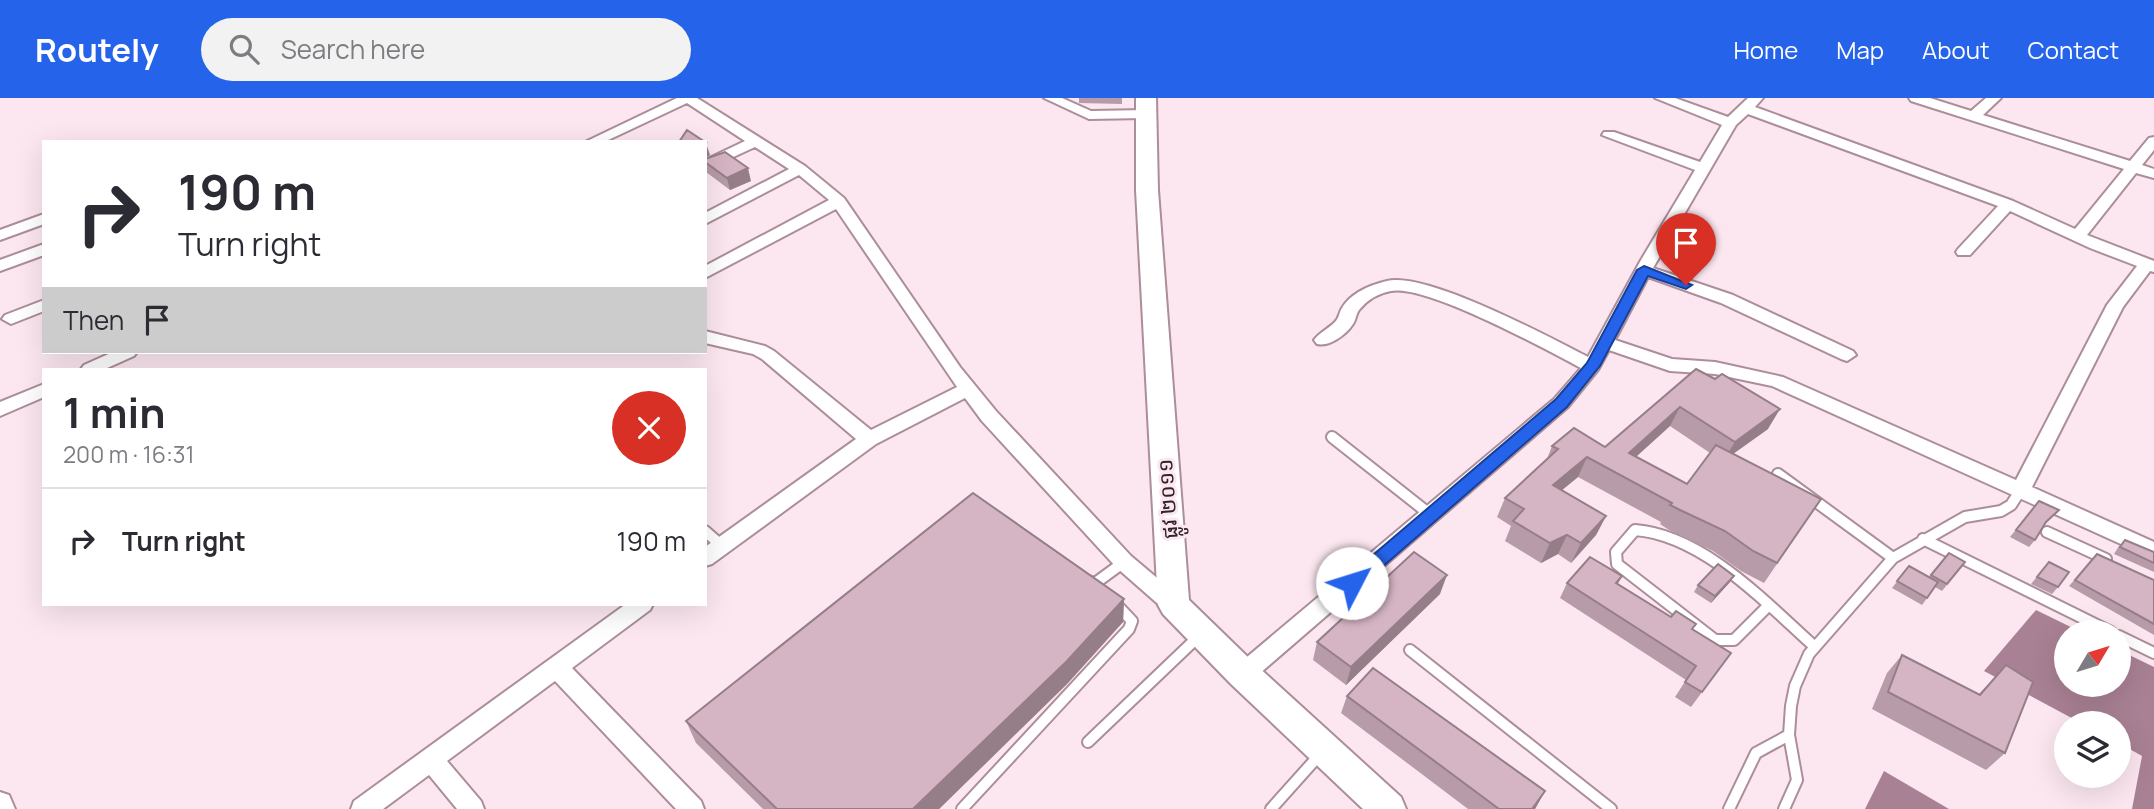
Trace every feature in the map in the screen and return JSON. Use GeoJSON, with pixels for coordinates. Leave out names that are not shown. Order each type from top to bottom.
{"type":"FeatureCollection","features":[{"type":"Feature","properties":{"kind":"main road","name":"ផ្លូវ ២០១១"},"geometry":{"type":"LineString","coordinates":[[1146,106],[1147,190],[1174,605]]}},
{"type":"Feature","properties":{"kind":"main road"},"geometry":{"type":"LineString","coordinates":[[1174,605],[1201,634],[1388,809]]}},
{"type":"Feature","properties":{"kind":"street"},"geometry":{"type":"LineString","coordinates":[[597,140],[688,98],[800,169],[839,201],[968,390],[1022,453],[1124,562],[1174,605]]}},
{"type":"Feature","properties":{"kind":"street"},"geometry":{"type":"LineString","coordinates":[[1051,98],[1089,115],[1146,106]]}},
{"type":"Feature","properties":{"kind":"street"},"geometry":{"type":"LineString","coordinates":[[1661,98],[1730,123]]}},
{"type":"Feature","properties":{"kind":"street"},"geometry":{"type":"LineString","coordinates":[[1916,98],[2154,174]]}},
{"type":"Feature","properties":{"kind":"street"},"geometry":{"type":"LineString","coordinates":[[1974,116],[1994,98]]}},
{"type":"Feature","properties":{"kind":"street"},"geometry":{"type":"LineString","coordinates":[[1244,674],[1561,403],[1592,366],[1644,270],[1730,123],[1750,103],[2008,204],[2150,266],[2115,304],[2020,491]]}},
{"type":"Feature","properties":{"kind":"street"},"geometry":{"type":"LineString","coordinates":[[1609,135],[1704,168]]}},
{"type":"Feature","properties":{"kind":"street"},"geometry":{"type":"LineString","coordinates":[[707,165],[756,141]]}},
{"type":"Feature","properties":{"kind":"street"},"geometry":{"type":"LineString","coordinates":[[2078,235],[2131,166],[2154,141]]}},
{"type":"Feature","properties":{"kind":"street"},"geometry":{"type":"LineString","coordinates":[[707,218],[800,169]]}},
{"type":"Feature","properties":{"kind":"street"},"geometry":{"type":"LineString","coordinates":[[707,272],[839,201]]}},
{"type":"Feature","properties":{"kind":"street"},"geometry":{"type":"LineString","coordinates":[[1964,252],[2008,204]]}},
{"type":"Feature","properties":{"kind":"street"},"geometry":{"type":"LineString","coordinates":[[0,235],[42,220]]}},
{"type":"Feature","properties":{"kind":"street"},"geometry":{"type":"LineString","coordinates":[[0,266],[42,250]]}},
{"type":"Feature","properties":{"kind":"street"},"geometry":{"type":"LineString","coordinates":[[1644,270],[1727,299],[1847,355]]}},
{"type":"Feature","properties":{"kind":"street"},"geometry":{"type":"LineString","coordinates":[[1323,340],[1345,323],[1349,310],[1364,295],[1391,285],[1417,288],[1486,313],[1592,366]]}},
{"type":"Feature","properties":{"kind":"street"},"geometry":{"type":"LineString","coordinates":[[11,319],[42,307]]}},
{"type":"Feature","properties":{"kind":"street"},"geometry":{"type":"LineString","coordinates":[[707,337],[768,355],[869,439]]}},
{"type":"Feature","properties":{"kind":"street"},"geometry":{"type":"LineString","coordinates":[[1604,342],[1670,365],[1715,368],[1777,381],[2154,551]]}},
{"type":"Feature","properties":{"kind":"street"},"geometry":{"type":"LineString","coordinates":[[92,368],[124,354]]}},
{"type":"Feature","properties":{"kind":"street"},"geometry":{"type":"LineString","coordinates":[[707,556],[869,439],[968,390]]}},
{"type":"Feature","properties":{"kind":"street"},"geometry":{"type":"LineString","coordinates":[[1,408],[42,391]]}},
{"type":"Feature","properties":{"kind":"street"},"geometry":{"type":"LineString","coordinates":[[363,809],[639,606]]}},
{"type":"Feature","properties":{"kind":"street"},"geometry":{"type":"LineString","coordinates":[[556,666],[692,809]]}},
{"type":"Feature","properties":{"kind":"street"},"geometry":{"type":"LineString","coordinates":[[430,758],[472,809]]}},
{"type":"Feature","properties":{"kind":"street"},"geometry":{"type":"LineString","coordinates":[[0,803],[3,809]]}},
{"type":"Feature","properties":{"kind":"lane"},"geometry":{"type":"LineString","coordinates":[[1332,438],[1432,516]]}},
{"type":"Feature","properties":{"kind":"lane"},"geometry":{"type":"LineString","coordinates":[[1778,474],[1892,558]]}},
{"type":"Feature","properties":{"kind":"lane"},"geometry":{"type":"LineString","coordinates":[[1784,809],[1797,780],[1789,735],[1795,686],[1801,667],[1815,647],[1892,558],[1965,517],[2001,511],[2011,505],[2020,491]]}},
{"type":"Feature","properties":{"kind":"lane"},"geometry":{"type":"LineString","coordinates":[[1768,606],[1734,640],[1715,640],[1630,577],[1617,564],[1616,552],[1635,530],[1647,528],[1662,531],[1715,562],[1768,606],[1815,647]]}},
{"type":"Feature","properties":{"kind":"lane"},"geometry":{"type":"LineString","coordinates":[[2047,532],[2118,565]]}},
{"type":"Feature","properties":{"kind":"lane"},"geometry":{"type":"LineString","coordinates":[[707,533],[722,545]]}},
{"type":"Feature","properties":{"kind":"lane"},"geometry":{"type":"LineString","coordinates":[[1923,539],[2087,620]]}},
{"type":"Feature","properties":{"kind":"lane"},"geometry":{"type":"LineString","coordinates":[[1094,584],[1124,562]]}},
{"type":"Feature","properties":{"kind":"lane"},"geometry":{"type":"LineString","coordinates":[[962,809],[1129,629],[1132,621],[1127,613],[1083,576]]}},
{"type":"Feature","properties":{"kind":"lane"},"geometry":{"type":"LineString","coordinates":[[1088,742],[1201,634]]}},
{"type":"Feature","properties":{"kind":"lane"},"geometry":{"type":"LineString","coordinates":[[2132,642],[2154,653]]}},
{"type":"Feature","properties":{"kind":"lane"},"geometry":{"type":"LineString","coordinates":[[1410,650],[1611,809]]}},
{"type":"Feature","properties":{"kind":"lane"},"geometry":{"type":"LineString","coordinates":[[1729,809],[1756,753],[1789,735]]}},
{"type":"Feature","properties":{"kind":"lane"},"geometry":{"type":"LineString","coordinates":[[1271,809],[1324,749]]}},
{"type":"Feature","properties":{"kind":"shaded area"},"geometry":{"type":"Polygon","coordinates":[[[2036,610],[2056,620],[2054,620],[2054,697],[2131,697],[2132,656],[2154,667],[2154,809],[2132,809],[2142,756],[2131,750],[2131,711],[2059,711],[1984,671],[2036,610]]]}},
{"type":"Feature","properties":{"kind":"shaded area"},"geometry":{"type":"Polygon","coordinates":[[[1884,771],[1949,809],[1865,809],[1884,771]]]}},
{"type":"Feature","properties":{"kind":"building"},"geometry":{"type":"Polygon","coordinates":[[[687,130],[702,140],[680,140],[687,130]]]}},
{"type":"Feature","properties":{"kind":"building"},"geometry":{"type":"Polygon","coordinates":[[[725,152],[748,168],[727,178],[707,163],[707,158],[725,152]]]}},
{"type":"Feature","properties":{"kind":"building"},"geometry":{"type":"Polygon","coordinates":[[[1696,369],[1715,379],[1722,374],[1780,409],[1735,442],[1680,407],[1629,453],[1687,484],[1716,445],[1821,499],[1777,563],[1753,551],[1725,531],[1670,505],[1672,503],[1587,457],[1553,485],[1606,516],[1581,543],[1567,535],[1550,543],[1513,521],[1524,509],[1505,498],[1558,449],[1552,446],[1574,428],[1605,447],[1696,369]]]}},
{"type":"Feature","properties":{"kind":"building"},"geometry":{"type":"Polygon","coordinates":[[[973,493],[1124,599],[1067,661],[913,809],[777,809],[686,721],[973,493]]]}},
{"type":"Feature","properties":{"kind":"building"},"geometry":{"type":"Polygon","coordinates":[[[2039,501],[2059,510],[2046,522],[2035,540],[2016,530],[2039,501]]]}},
{"type":"Feature","properties":{"kind":"building"},"geometry":{"type":"Polygon","coordinates":[[[2125,540],[2154,552],[2154,563],[2120,547],[2125,540]]]}},
{"type":"Feature","properties":{"kind":"building"},"geometry":{"type":"Polygon","coordinates":[[[1414,552],[1447,575],[1351,667],[1317,642],[1414,552]]]}},
{"type":"Feature","properties":{"kind":"building"},"geometry":{"type":"Polygon","coordinates":[[[1949,553],[1965,562],[1947,584],[1931,575],[1949,553]]]}},
{"type":"Feature","properties":{"kind":"building"},"geometry":{"type":"Polygon","coordinates":[[[2097,554],[2154,580],[2154,624],[2075,580],[2097,554]]]}},
{"type":"Feature","properties":{"kind":"building"},"geometry":{"type":"Polygon","coordinates":[[[1590,557],[1622,576],[1616,583],[1671,617],[1676,611],[1696,624],[1692,629],[1731,653],[1702,692],[1685,682],[1696,666],[1567,583],[1590,557]]]}},
{"type":"Feature","properties":{"kind":"building"},"geometry":{"type":"Polygon","coordinates":[[[2049,562],[2069,572],[2058,587],[2037,577],[2049,562]]]}},
{"type":"Feature","properties":{"kind":"building"},"geometry":{"type":"Polygon","coordinates":[[[1718,564],[1734,576],[1715,596],[1698,585],[1718,564]]]}},
{"type":"Feature","properties":{"kind":"building"},"geometry":{"type":"Polygon","coordinates":[[[1909,566],[1938,582],[1927,598],[1897,581],[1909,566]]]}},
{"type":"Feature","properties":{"kind":"building"},"geometry":{"type":"Polygon","coordinates":[[[1902,655],[1980,695],[2006,665],[2033,682],[2005,753],[1888,692],[1902,655]]]}},
{"type":"Feature","properties":{"kind":"building"},"geometry":{"type":"Polygon","coordinates":[[[1373,668],[1545,791],[1532,809],[1499,809],[1347,696],[1373,668]]]}},
{"type":"Feature","properties":{"kind":"route"},"geometry":{"type":"LineString","coordinates":[[1352,583],[1561,403],[1592,366],[1644,270],[1686,285]]}}]}
